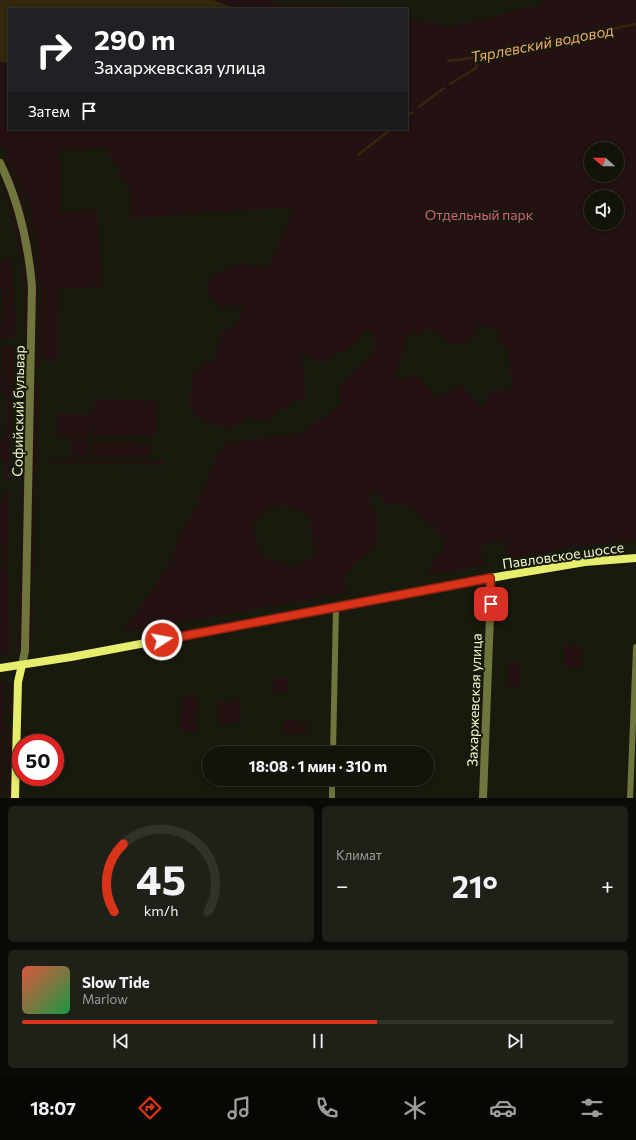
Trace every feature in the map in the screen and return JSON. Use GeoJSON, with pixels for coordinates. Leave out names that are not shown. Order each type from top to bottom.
{"type":"FeatureCollection","features":[{"type":"Feature","properties":{"kind":"main road","name":"Павловское шоссе"},"geometry":{"type":"LineString","coordinates":[[0,668],[336,608],[490,578],[585,562],[636,558]]}},
{"type":"Feature","properties":{"kind":"main road"},"geometry":{"type":"LineString","coordinates":[[15,798],[18,682],[22,665]]}},
{"type":"Feature","properties":{"kind":"street","name":"Софийский бульвар"},"geometry":{"type":"LineString","coordinates":[[0,163],[14,197],[26,241],[32,286],[25,651],[22,665]]}},
{"type":"Feature","properties":{"kind":"street","name":"Захаржевская улица"},"geometry":{"type":"LineString","coordinates":[[483,798],[491,590],[490,578]]}},
{"type":"Feature","properties":{"kind":"street"},"geometry":{"type":"LineString","coordinates":[[333,746],[336,608]]}},
{"type":"Feature","properties":{"kind":"street"},"geometry":{"type":"LineString","coordinates":[[630,798],[636,647]]}},
{"type":"Feature","properties":{"kind":"street"},"geometry":{"type":"LineString","coordinates":[[332,786],[332,798]]}},
{"type":"Feature","properties":{"kind":"green space","name":"Отдельный парк"},"geometry":{"type":"Polygon","coordinates":[[[0,0],[265,0],[284,5],[342,5],[356,8],[8,8],[8,130],[408,130],[408,19],[457,27],[462,22],[466,22],[470,25],[475,19],[488,19],[519,9],[531,8],[546,0],[636,0],[636,541],[571,547],[507,560],[506,541],[481,544],[484,565],[427,576],[433,561],[444,551],[441,534],[435,527],[420,517],[415,510],[398,503],[389,506],[371,487],[369,503],[377,513],[378,538],[366,556],[356,560],[344,580],[348,593],[126,632],[125,627],[145,601],[171,560],[183,529],[196,506],[218,453],[225,443],[302,433],[341,404],[339,388],[353,371],[372,355],[376,342],[367,328],[356,343],[323,362],[302,355],[306,399],[293,402],[268,420],[246,418],[230,430],[219,424],[218,427],[194,415],[190,406],[193,371],[199,371],[203,363],[214,361],[221,333],[238,320],[243,307],[233,306],[221,308],[208,294],[207,281],[221,271],[233,266],[264,266],[267,270],[295,207],[131,218],[129,183],[120,178],[119,166],[108,155],[108,148],[59,151],[61,212],[97,210],[103,287],[59,288],[57,361],[42,360],[42,303],[37,248],[32,221],[14,168],[0,142],[0,0]],[[477,326],[473,338],[463,344],[449,344],[440,333],[428,328],[418,336],[414,332],[406,339],[395,377],[403,379],[408,376],[421,378],[435,397],[461,385],[482,407],[490,392],[513,389],[507,347],[497,343],[499,328],[477,326]],[[282,505],[266,509],[253,524],[260,556],[293,566],[315,556],[309,514],[282,505]]]}},
{"type":"Feature","properties":{"kind":"green space"},"geometry":{"type":"Polygon","coordinates":[[[5,155],[17,182],[32,234],[38,286],[40,340],[39,369],[36,369],[35,287],[29,236],[23,211],[3,158],[5,155]]]}},
{"type":"Feature","properties":{"kind":"green space"},"geometry":{"type":"Polygon","coordinates":[[[0,177],[3,179],[10,199],[21,238],[26,276],[28,338],[25,338],[23,276],[17,237],[0,177]]]}},
{"type":"Feature","properties":{"kind":"green space"},"geometry":{"type":"Polygon","coordinates":[[[10,255],[16,318],[15,339],[0,339],[3,294],[0,293],[0,260],[7,261],[10,255]]]}},
{"type":"Feature","properties":{"kind":"green space"},"geometry":{"type":"Polygon","coordinates":[[[0,346],[15,346],[9,480],[5,480],[5,462],[0,459],[0,441],[5,440],[7,398],[0,388],[3,353],[0,352],[0,346]]]}},
{"type":"Feature","properties":{"kind":"green space"},"geometry":{"type":"Polygon","coordinates":[[[25,346],[28,346],[25,482],[22,484],[25,346]]]}},
{"type":"Feature","properties":{"kind":"green space"},"geometry":{"type":"Polygon","coordinates":[[[35,382],[38,382],[34,577],[31,577],[35,382]]]}},
{"type":"Feature","properties":{"kind":"green space"},"geometry":{"type":"Polygon","coordinates":[[[94,399],[156,401],[155,437],[93,436],[94,399]]]}},
{"type":"Feature","properties":{"kind":"green space"},"geometry":{"type":"Polygon","coordinates":[[[57,414],[93,414],[92,438],[57,437],[57,414]]]}},
{"type":"Feature","properties":{"kind":"green space"},"geometry":{"type":"Polygon","coordinates":[[[71,440],[89,440],[89,456],[71,455],[71,440]]]}},
{"type":"Feature","properties":{"kind":"green space"},"geometry":{"type":"Polygon","coordinates":[[[92,442],[151,443],[150,458],[92,456],[92,442]]]}},
{"type":"Feature","properties":{"kind":"green space"},"geometry":{"type":"Polygon","coordinates":[[[50,460],[164,461],[164,465],[50,463],[50,460]]]}},
{"type":"Feature","properties":{"kind":"green space"},"geometry":{"type":"Polygon","coordinates":[[[9,491],[7,568],[10,654],[0,656],[0,568],[2,568],[2,546],[0,546],[0,507],[2,506],[3,492],[9,491]]]}},
{"type":"Feature","properties":{"kind":"green space"},"geometry":{"type":"Polygon","coordinates":[[[22,491],[25,493],[21,649],[18,649],[22,491]]]}},
{"type":"Feature","properties":{"kind":"green space"},"geometry":{"type":"Polygon","coordinates":[[[30,602],[33,602],[32,648],[29,648],[30,602]]]}},
{"type":"Feature","properties":{"kind":"green space"},"geometry":{"type":"Polygon","coordinates":[[[565,645],[582,646],[581,668],[564,667],[565,645]]]}},
{"type":"Feature","properties":{"kind":"green space"},"geometry":{"type":"Polygon","coordinates":[[[509,662],[520,662],[519,688],[508,687],[509,662]]]}},
{"type":"Feature","properties":{"kind":"green space"},"geometry":{"type":"Polygon","coordinates":[[[273,677],[288,677],[288,693],[273,693],[273,677]]]}},
{"type":"Feature","properties":{"kind":"green space"},"geometry":{"type":"Polygon","coordinates":[[[0,679],[5,682],[2,798],[0,798],[0,679]]]}},
{"type":"Feature","properties":{"kind":"green space"},"geometry":{"type":"Polygon","coordinates":[[[9,683],[12,683],[12,716],[8,715],[9,683]]]}},
{"type":"Feature","properties":{"kind":"green space"},"geometry":{"type":"Polygon","coordinates":[[[182,696],[198,697],[196,733],[180,732],[182,696]]]}},
{"type":"Feature","properties":{"kind":"green space"},"geometry":{"type":"Polygon","coordinates":[[[239,700],[241,722],[219,724],[217,702],[239,700]]]}},
{"type":"Feature","properties":{"kind":"green space"},"geometry":{"type":"Polygon","coordinates":[[[284,720],[308,722],[307,735],[283,733],[284,720]]]}},
{"type":"Feature","properties":{"kind":"green space"},"geometry":{"type":"Polygon","coordinates":[[[8,724],[11,724],[10,798],[6,798],[8,724]]]}},
{"type":"Feature","properties":{"kind":"shaded area"},"geometry":{"type":"Polygon","coordinates":[[[0,0],[213,0],[233,8],[8,8],[8,63],[0,62],[0,0]]]}},
{"type":"Feature","properties":{"kind":"waterway","name":"Тярлевский водовод"},"geometry":{"type":"LineString","coordinates":[[448,61],[478,57],[636,24]]}},
{"type":"Feature","properties":{"kind":"waterway"},"geometry":{"type":"LineString","coordinates":[[450,84],[476,68],[478,57]]}},
{"type":"Feature","properties":{"kind":"waterway"},"geometry":{"type":"LineString","coordinates":[[419,107],[444,88]]}},
{"type":"Feature","properties":{"kind":"waterway"},"geometry":{"type":"LineString","coordinates":[[408,115],[413,112]]}},
{"type":"Feature","properties":{"kind":"waterway"},"geometry":{"type":"LineString","coordinates":[[358,155],[390,130]]}},
{"type":"Feature","properties":{"kind":"route"},"geometry":{"type":"LineString","coordinates":[[162,640],[264,622],[490,578],[491,604]]}}]}
